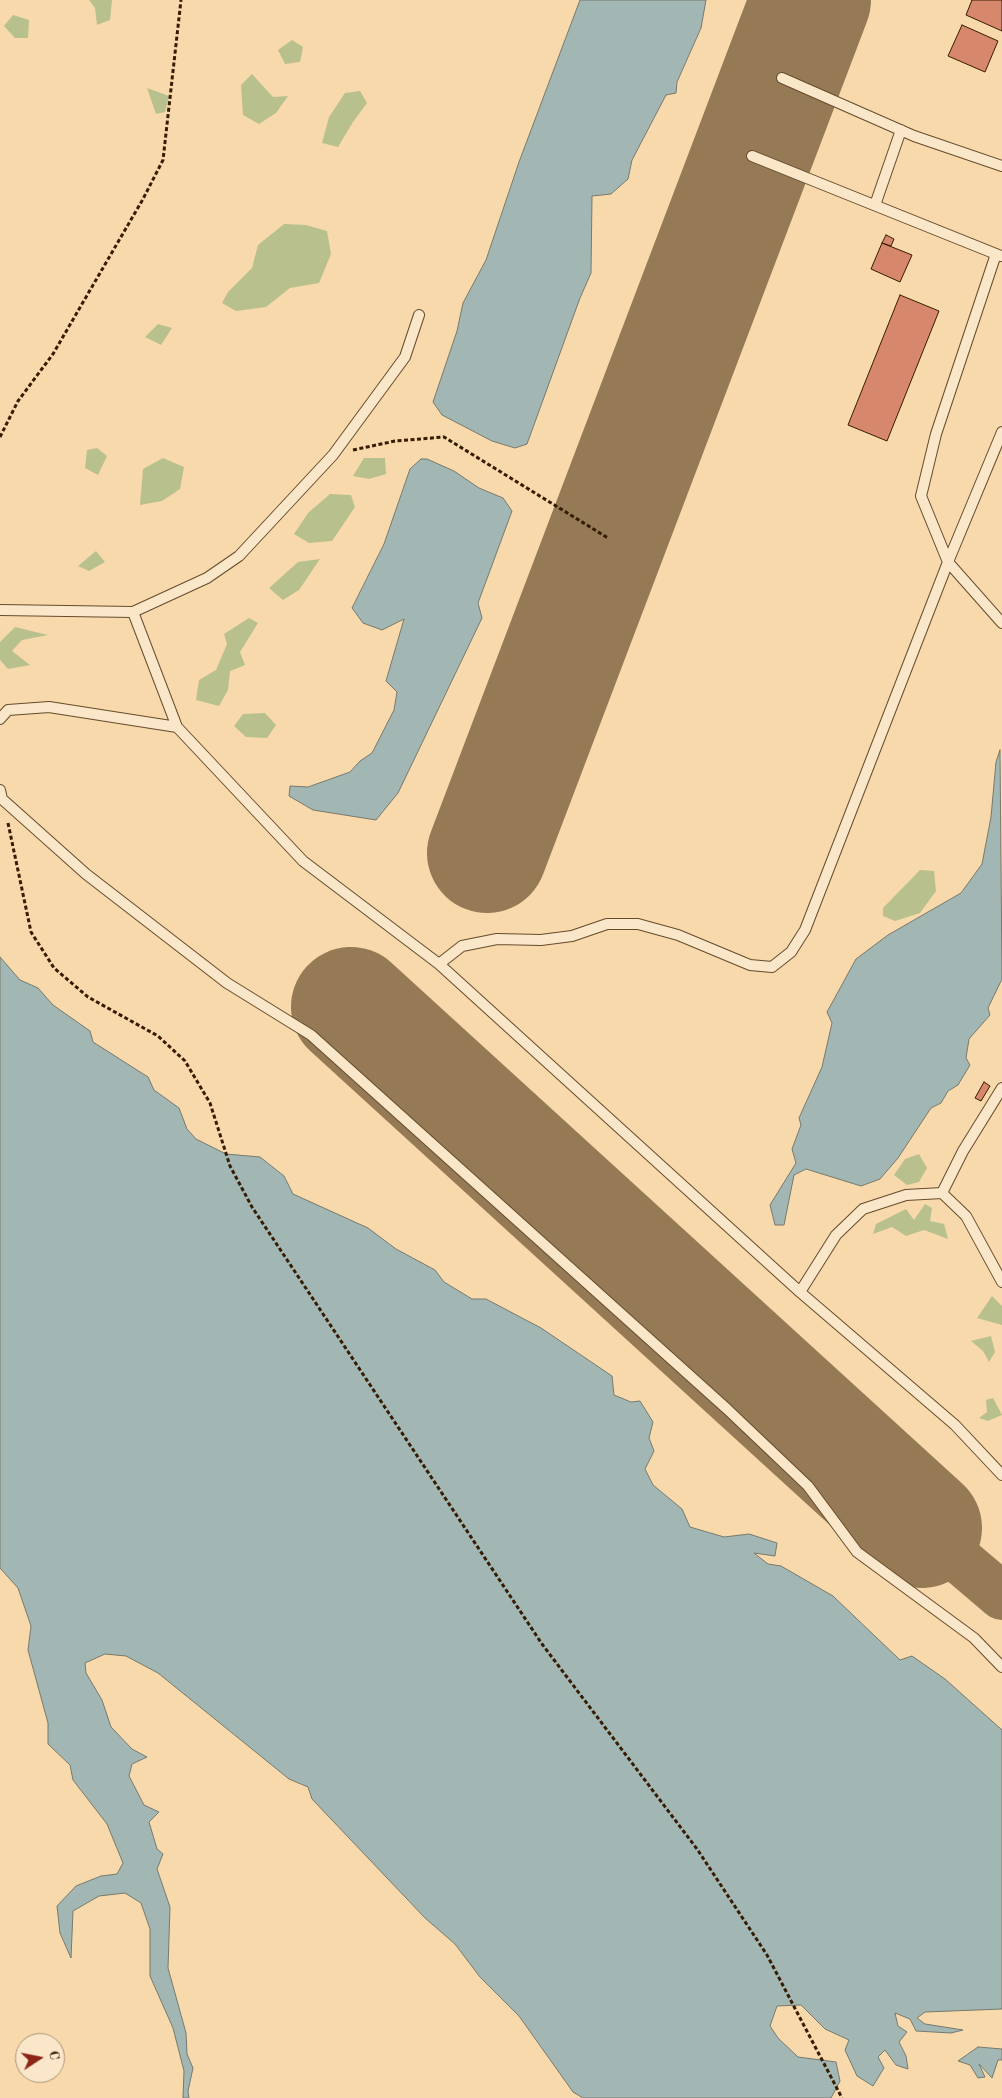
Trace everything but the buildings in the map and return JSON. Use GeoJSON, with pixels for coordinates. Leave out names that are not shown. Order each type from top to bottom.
{"type":"FeatureCollection","features":[{"type":"Feature","properties":{"kind":"lane"},"geometry":{"type":"LineString","coordinates":[[782,78],[901,130],[1002,166]]}},
{"type":"Feature","properties":{"kind":"lane"},"geometry":{"type":"LineString","coordinates":[[874,205],[901,130]]}},
{"type":"Feature","properties":{"kind":"lane"},"geometry":{"type":"LineString","coordinates":[[752,156],[999,256],[936,434],[921,496],[948,562],[1002,623]]}},
{"type":"Feature","properties":{"kind":"lane"},"geometry":{"type":"LineString","coordinates":[[0,610],[133,612],[207,578],[239,556],[333,455],[405,357],[418,315]]}},
{"type":"Feature","properties":{"kind":"lane"},"geometry":{"type":"LineString","coordinates":[[439,964],[462,946],[497,939],[541,940],[572,936],[607,924],[638,924],[678,936],[750,965],[772,967],[791,952],[805,930],[948,562],[1002,432]]}},
{"type":"Feature","properties":{"kind":"lane"},"geometry":{"type":"LineString","coordinates":[[133,612],[177,727],[302,861],[439,964],[800,1292],[955,1426],[1002,1475]]}},
{"type":"Feature","properties":{"kind":"lane"},"geometry":{"type":"LineString","coordinates":[[0,719],[8,710],[49,707],[177,727]]}},
{"type":"Feature","properties":{"kind":"lane"},"geometry":{"type":"LineString","coordinates":[[1,794],[86,874],[227,984],[311,1035],[727,1409],[808,1486],[858,1552],[974,1638],[1002,1667]]}},
{"type":"Feature","properties":{"kind":"lane"},"geometry":{"type":"LineString","coordinates":[[942,1193],[963,1151],[1002,1088]]}},
{"type":"Feature","properties":{"kind":"lane"},"geometry":{"type":"LineString","coordinates":[[800,1292],[836,1235],[864,1209],[906,1195],[942,1193],[966,1216],[1002,1282]]}},
{"type":"Feature","properties":{"kind":"path"},"geometry":{"type":"LineString","coordinates":[[0,437],[18,401],[53,354],[143,199],[163,160],[181,0]]}},
{"type":"Feature","properties":{"kind":"path"},"geometry":{"type":"LineString","coordinates":[[333,455],[396,441],[444,437],[608,538]]}},
{"type":"Feature","properties":{"kind":"path"},"geometry":{"type":"LineString","coordinates":[[1,794],[31,932],[54,968],[88,997],[158,1036],[185,1061],[210,1103],[230,1166],[252,1207],[542,1644],[618,1742],[713,1874],[767,1955],[842,2098]]}},
{"type":"Feature","properties":{"kind":"green space"},"geometry":{"type":"Polygon","coordinates":[[[89,0],[112,0],[110,20],[97,25],[95,8],[89,0]]]}},
{"type":"Feature","properties":{"kind":"green space"},"geometry":{"type":"Polygon","coordinates":[[[13,15],[29,20],[28,38],[15,38],[4,26],[13,15]]]}},
{"type":"Feature","properties":{"kind":"green space"},"geometry":{"type":"Polygon","coordinates":[[[292,40],[303,47],[300,62],[285,64],[278,50],[292,40]]]}},
{"type":"Feature","properties":{"kind":"green space"},"geometry":{"type":"Polygon","coordinates":[[[252,74],[273,97],[288,96],[276,113],[259,124],[243,115],[241,85],[252,74]]]}},
{"type":"Feature","properties":{"kind":"green space"},"geometry":{"type":"Polygon","coordinates":[[[147,88],[169,96],[165,112],[156,114],[147,88]]]}},
{"type":"Feature","properties":{"kind":"green space"},"geometry":{"type":"Polygon","coordinates":[[[360,91],[367,103],[338,147],[322,143],[329,117],[345,93],[360,91]]]}},
{"type":"Feature","properties":{"kind":"green space"},"geometry":{"type":"Polygon","coordinates":[[[284,224],[306,225],[327,231],[331,254],[319,283],[290,288],[266,307],[236,311],[222,303],[228,292],[252,268],[258,245],[284,224]]]}},
{"type":"Feature","properties":{"kind":"green space"},"geometry":{"type":"Polygon","coordinates":[[[158,324],[172,328],[161,345],[145,337],[158,324]]]}},
{"type":"Feature","properties":{"kind":"green space"},"geometry":{"type":"Polygon","coordinates":[[[97,448],[107,456],[98,475],[85,468],[87,450],[97,448]]]}},
{"type":"Feature","properties":{"kind":"green space"},"geometry":{"type":"Polygon","coordinates":[[[163,458],[184,467],[180,489],[162,501],[140,505],[143,469],[163,458]]]}},
{"type":"Feature","properties":{"kind":"green space"},"geometry":{"type":"Polygon","coordinates":[[[364,458],[385,458],[386,474],[369,479],[353,476],[364,458]]]}},
{"type":"Feature","properties":{"kind":"green space"},"geometry":{"type":"Polygon","coordinates":[[[330,494],[351,495],[355,507],[332,541],[309,543],[294,534],[308,513],[330,494]]]}},
{"type":"Feature","properties":{"kind":"green space"},"geometry":{"type":"Polygon","coordinates":[[[96,551],[105,562],[89,571],[78,566],[96,551]]]}},
{"type":"Feature","properties":{"kind":"green space"},"geometry":{"type":"Polygon","coordinates":[[[320,559],[299,590],[283,600],[269,588],[298,562],[320,559]]]}},
{"type":"Feature","properties":{"kind":"green space"},"geometry":{"type":"Polygon","coordinates":[[[249,618],[258,623],[240,652],[245,665],[230,671],[228,690],[219,706],[196,700],[199,680],[216,670],[227,644],[224,634],[249,618]]]}},
{"type":"Feature","properties":{"kind":"green space"},"geometry":{"type":"Polygon","coordinates":[[[15,627],[48,635],[22,640],[12,651],[30,665],[8,669],[0,660],[0,642],[15,627]]]}},
{"type":"Feature","properties":{"kind":"green space"},"geometry":{"type":"Polygon","coordinates":[[[265,713],[276,725],[267,738],[246,737],[234,726],[243,714],[265,713]]]}},
{"type":"Feature","properties":{"kind":"green space"},"geometry":{"type":"Polygon","coordinates":[[[920,870],[934,871],[936,891],[920,913],[895,921],[883,916],[883,908],[920,870]]]}},
{"type":"Feature","properties":{"kind":"green space"},"geometry":{"type":"Polygon","coordinates":[[[919,1154],[927,1168],[919,1182],[907,1185],[894,1175],[905,1159],[919,1154]]]}},
{"type":"Feature","properties":{"kind":"green space"},"geometry":{"type":"Polygon","coordinates":[[[925,1204],[932,1208],[930,1221],[944,1224],[948,1239],[924,1230],[906,1236],[892,1227],[873,1234],[876,1224],[906,1209],[914,1220],[925,1204]]]}},
{"type":"Feature","properties":{"kind":"green space"},"geometry":{"type":"Polygon","coordinates":[[[992,1296],[1002,1306],[1002,1325],[977,1318],[992,1296]]]}},
{"type":"Feature","properties":{"kind":"green space"},"geometry":{"type":"Polygon","coordinates":[[[991,1336],[995,1352],[989,1362],[983,1351],[971,1341],[991,1336]]]}},
{"type":"Feature","properties":{"kind":"green space"},"geometry":{"type":"Polygon","coordinates":[[[993,1398],[1002,1415],[988,1421],[979,1418],[987,1412],[986,1400],[993,1398]]]}},
{"type":"Feature","properties":{"kind":"shaded area"},"geometry":{"type":"Polygon","coordinates":[[[580,0],[706,0],[701,28],[677,82],[676,93],[666,95],[632,160],[628,179],[611,194],[592,196],[591,273],[580,298],[527,444],[515,448],[492,441],[442,415],[433,402],[457,331],[463,303],[486,260],[519,162],[580,0]]]}},
{"type":"Feature","properties":{"kind":"shaded area"},"geometry":{"type":"Polygon","coordinates":[[[421,459],[427,459],[454,471],[479,488],[503,498],[512,511],[478,603],[482,618],[398,793],[376,820],[313,810],[289,796],[290,786],[308,787],[350,772],[360,761],[372,753],[394,710],[397,692],[386,681],[404,619],[382,630],[363,623],[352,608],[384,544],[410,469],[421,459]]]}},
{"type":"Feature","properties":{"kind":"shaded area"},"geometry":{"type":"Polygon","coordinates":[[[1000,750],[1002,979],[988,1008],[990,1015],[969,1039],[966,1058],[970,1065],[958,1085],[948,1091],[941,1103],[931,1108],[898,1158],[880,1179],[861,1186],[806,1169],[794,1175],[784,1225],[775,1225],[770,1205],[796,1163],[792,1149],[801,1125],[799,1118],[822,1067],[832,1023],[827,1012],[856,959],[888,935],[961,893],[982,864],[991,817],[996,762],[1000,750]]]}},
{"type":"Feature","properties":{"kind":"shaded area"},"geometry":{"type":"Polygon","coordinates":[[[0,957],[20,980],[38,988],[53,1005],[90,1031],[93,1042],[148,1077],[154,1090],[179,1108],[187,1129],[196,1139],[226,1154],[260,1157],[284,1176],[293,1194],[368,1228],[396,1249],[435,1270],[444,1282],[472,1299],[486,1299],[541,1328],[612,1376],[614,1395],[631,1402],[640,1401],[653,1422],[649,1438],[654,1451],[645,1469],[653,1485],[682,1509],[690,1527],[724,1537],[749,1534],[777,1543],[775,1556],[754,1553],[768,1564],[781,1566],[833,1596],[900,1660],[912,1656],[945,1679],[1002,1730],[1002,2009],[925,2012],[917,2018],[925,2024],[963,2030],[951,2033],[916,2031],[910,2019],[895,2013],[898,2026],[907,2032],[899,2042],[906,2056],[908,2069],[896,2065],[885,2050],[878,2057],[884,2068],[873,2086],[857,2076],[845,2050],[849,2040],[825,2029],[801,2005],[777,2006],[770,2026],[778,2038],[798,2057],[836,2062],[840,2081],[831,2098],[583,2098],[573,2092],[519,2016],[480,1977],[455,1944],[425,1918],[312,1799],[308,1787],[289,1779],[158,1673],[126,1656],[105,1654],[85,1663],[86,1673],[102,1700],[111,1727],[132,1749],[147,1757],[132,1764],[129,1776],[144,1805],[159,1812],[149,1822],[157,1849],[163,1854],[157,1869],[170,1907],[168,1968],[186,2033],[187,2054],[193,2068],[188,2091],[189,2098],[183,2098],[184,2071],[173,2028],[150,1976],[150,1929],[141,1903],[125,1893],[99,1896],[73,1911],[71,1958],[60,1933],[57,1906],[76,1886],[101,1876],[117,1874],[123,1863],[107,1824],[73,1780],[70,1765],[48,1744],[48,1723],[28,1650],[31,1626],[18,1588],[0,1568],[0,957]]]}},
{"type":"Feature","properties":{"kind":"shaded area"},"geometry":{"type":"Polygon","coordinates":[[[978,2047],[1002,2049],[1002,2060],[998,2060],[992,2078],[979,2064],[985,2077],[978,2078],[970,2065],[958,2061],[978,2047]]]}},
{"type":"Feature","properties":{"kind":"taxiway"},"geometry":{"type":"LineString","coordinates":[[922,1528],[1002,1596]]}},
{"type":"Feature","properties":{"kind":"runway"},"geometry":{"type":"LineString","coordinates":[[487,853],[811,0]]}},
{"type":"Feature","properties":{"kind":"runway"},"geometry":{"type":"LineString","coordinates":[[351,1007],[922,1528]]}}]}
